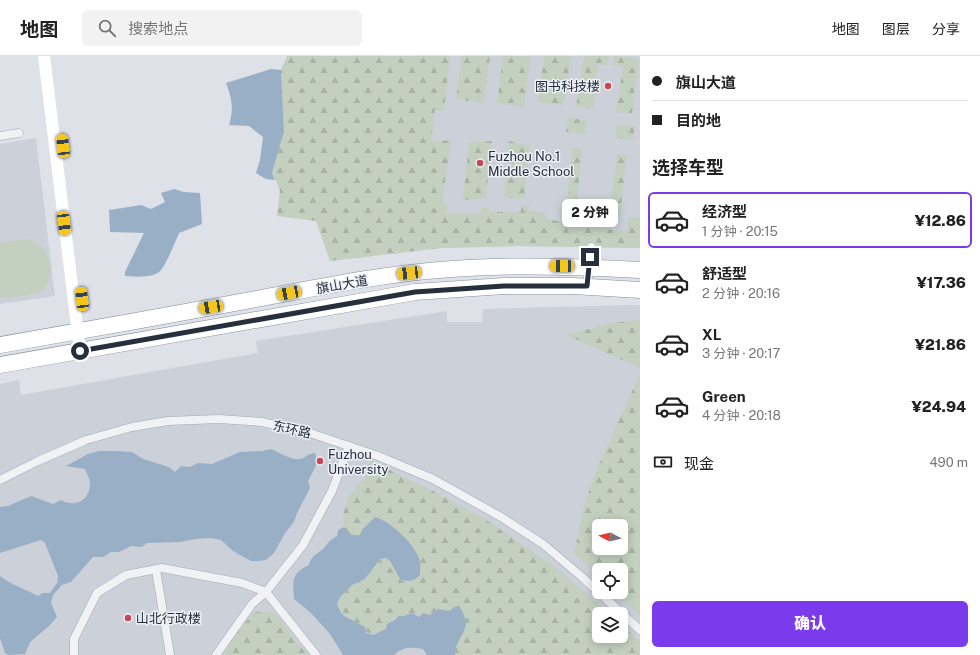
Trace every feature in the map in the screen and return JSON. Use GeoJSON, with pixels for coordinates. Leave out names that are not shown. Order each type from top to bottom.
{"type":"FeatureCollection","features":[{"type":"Feature","properties":{"kind":"highway","name":"旗山大道"},"geometry":{"type":"LineString","coordinates":[[0,345],[400,274],[487,267],[550,266],[640,270]]}},
{"type":"Feature","properties":{"kind":"highway","name":"旗山大道"},"geometry":{"type":"LineString","coordinates":[[0,365],[415,292],[504,286],[587,286],[640,290]]}},
{"type":"Feature","properties":{"kind":"street"},"geometry":{"type":"LineString","coordinates":[[44,56],[82,331]]}},
{"type":"Feature","properties":{"kind":"street"},"geometry":{"type":"LineString","coordinates":[[52,56],[84,350]]}},
{"type":"Feature","properties":{"kind":"street"},"geometry":{"type":"LineString","coordinates":[[0,136],[19,133]]}},
{"type":"Feature","properties":{"kind":"street"},"geometry":{"type":"LineString","coordinates":[[587,286],[591,247]]}},
{"type":"Feature","properties":{"kind":"street","name":"东环路"},"geometry":{"type":"LineString","coordinates":[[0,480],[38,461],[86,440],[132,427],[168,421],[219,419],[262,422],[310,432],[378,456],[433,479],[502,517],[543,544],[640,630]]}},
{"type":"Feature","properties":{"kind":"street"},"geometry":{"type":"LineString","coordinates":[[216,655],[252,604],[266,592],[304,545],[332,491],[349,446]]}},
{"type":"Feature","properties":{"kind":"street"},"geometry":{"type":"LineString","coordinates":[[74,655],[74,639],[97,593],[126,575],[162,568],[242,583],[266,592],[316,655]]}},
{"type":"Feature","properties":{"kind":"street"},"geometry":{"type":"LineString","coordinates":[[156,570],[170,655]]}},
{"type":"Feature","properties":{"kind":"shaded area","name":"Fuzhou No.1 Middle School"},"geometry":{"type":"Polygon","coordinates":[[[342,56],[640,56],[640,248],[518,246],[441,248],[330,261],[326,124],[342,56]]]}},
{"type":"Feature","properties":{"kind":"shaded area"},"geometry":{"type":"Polygon","coordinates":[[[36,138],[55,296],[0,304],[0,144],[36,138]]]}},
{"type":"Feature","properties":{"kind":"shaded area","name":"Fuzhou University"},"geometry":{"type":"Polygon","coordinates":[[[640,305],[640,655],[0,655],[0,384],[19,380],[21,395],[258,353],[256,341],[447,311],[447,322],[482,322],[483,309],[640,305]]]}},
{"type":"Feature","properties":{"kind":"green space"},"geometry":{"type":"Polygon","coordinates":[[[287,56],[450,56],[444,111],[435,110],[431,142],[451,140],[442,204],[448,204],[446,214],[482,213],[482,208],[489,208],[489,212],[521,212],[521,205],[529,206],[529,211],[545,213],[547,219],[604,229],[627,231],[628,217],[640,218],[640,248],[518,246],[441,248],[330,261],[316,221],[277,216],[280,190],[272,173],[284,132],[281,70],[287,56]]]}},
{"type":"Feature","properties":{"kind":"green space"},"geometry":{"type":"Polygon","coordinates":[[[462,56],[490,56],[484,103],[456,99],[462,56]]]}},
{"type":"Feature","properties":{"kind":"green space"},"geometry":{"type":"Polygon","coordinates":[[[503,56],[531,56],[524,107],[497,103],[503,56]]]}},
{"type":"Feature","properties":{"kind":"green space"},"geometry":{"type":"Polygon","coordinates":[[[544,56],[571,56],[563,105],[538,102],[544,56]]]}},
{"type":"Feature","properties":{"kind":"green space"},"geometry":{"type":"Polygon","coordinates":[[[584,56],[609,56],[608,65],[598,64],[593,109],[576,107],[584,56]]]}},
{"type":"Feature","properties":{"kind":"green space"},"geometry":{"type":"Polygon","coordinates":[[[614,56],[639,59],[632,114],[616,112],[623,67],[613,65],[614,56]]]}},
{"type":"Feature","properties":{"kind":"green space"},"geometry":{"type":"Polygon","coordinates":[[[568,118],[586,120],[585,134],[566,132],[568,118]]]}},
{"type":"Feature","properties":{"kind":"green space"},"geometry":{"type":"Polygon","coordinates":[[[617,124],[635,126],[633,140],[615,138],[617,124]]]}},
{"type":"Feature","properties":{"kind":"green space"},"geometry":{"type":"Polygon","coordinates":[[[492,141],[486,198],[463,200],[469,143],[492,141]]]}},
{"type":"Feature","properties":{"kind":"green space"},"geometry":{"type":"Polygon","coordinates":[[[509,141],[530,146],[524,198],[504,198],[509,141]]]}},
{"type":"Feature","properties":{"kind":"green space"},"geometry":{"type":"Polygon","coordinates":[[[572,148],[582,149],[576,211],[566,210],[572,148]]]}},
{"type":"Feature","properties":{"kind":"green space"},"geometry":{"type":"Polygon","coordinates":[[[617,154],[627,155],[620,215],[610,214],[617,154]]]}},
{"type":"Feature","properties":{"kind":"green space"},"geometry":{"type":"Polygon","coordinates":[[[28,239],[37,243],[46,252],[50,265],[47,285],[43,290],[34,294],[0,298],[0,243],[28,239]]]}},
{"type":"Feature","properties":{"kind":"green space"},"geometry":{"type":"Polygon","coordinates":[[[640,320],[640,368],[566,335],[611,323],[640,320]]]}},
{"type":"Feature","properties":{"kind":"green space"},"geometry":{"type":"Polygon","coordinates":[[[640,374],[640,616],[623,599],[628,599],[628,563],[592,563],[592,570],[574,554],[585,502],[599,464],[640,374]]]}},
{"type":"Feature","properties":{"kind":"green space"},"geometry":{"type":"Polygon","coordinates":[[[369,460],[435,492],[485,519],[559,570],[602,607],[592,607],[592,643],[628,643],[628,630],[640,641],[640,655],[455,655],[450,611],[438,609],[432,614],[426,616],[419,616],[412,613],[404,616],[398,616],[387,624],[386,629],[373,635],[363,630],[347,618],[339,609],[337,604],[340,597],[352,585],[365,579],[380,559],[386,558],[390,561],[400,579],[407,582],[420,566],[419,559],[411,545],[394,527],[381,519],[375,517],[360,535],[353,536],[348,533],[344,527],[343,517],[347,498],[368,474],[369,460]]]}},
{"type":"Feature","properties":{"kind":"green space"},"geometry":{"type":"Polygon","coordinates":[[[254,612],[274,612],[307,655],[224,655],[233,638],[254,612]]]}},
{"type":"Feature","properties":{"kind":"water"},"geometry":{"type":"Polygon","coordinates":[[[271,69],[281,70],[284,132],[272,173],[275,180],[266,179],[256,173],[260,160],[263,137],[249,126],[229,125],[232,104],[226,83],[271,69]]]}},
{"type":"Feature","properties":{"kind":"water"},"geometry":{"type":"Polygon","coordinates":[[[174,189],[184,192],[200,193],[202,224],[179,233],[166,263],[158,273],[150,276],[125,276],[125,272],[144,233],[110,232],[109,210],[141,205],[151,209],[165,202],[161,193],[174,189]]]}},
{"type":"Feature","properties":{"kind":"water"},"geometry":{"type":"Polygon","coordinates":[[[271,449],[289,458],[297,459],[315,453],[316,461],[315,468],[308,481],[310,488],[294,522],[285,533],[274,553],[266,560],[251,561],[233,551],[221,540],[211,538],[180,542],[147,543],[142,547],[131,546],[119,552],[111,552],[103,557],[93,557],[71,582],[62,585],[53,595],[51,603],[57,617],[30,642],[25,654],[9,655],[5,653],[0,638],[0,576],[38,596],[43,593],[50,593],[57,583],[58,576],[45,543],[41,540],[0,553],[0,507],[8,506],[31,496],[53,504],[61,500],[76,503],[84,499],[89,490],[90,482],[85,469],[66,466],[88,454],[99,451],[132,452],[143,459],[169,467],[175,472],[181,466],[190,467],[198,463],[212,464],[240,452],[271,449]]]}},
{"type":"Feature","properties":{"kind":"water"},"geometry":{"type":"Polygon","coordinates":[[[375,517],[394,527],[415,550],[419,558],[420,575],[411,581],[400,579],[390,561],[386,558],[380,559],[365,579],[352,585],[340,597],[337,604],[340,611],[344,616],[365,627],[366,633],[373,635],[386,629],[387,624],[395,620],[398,616],[404,616],[412,613],[419,617],[423,613],[430,615],[438,609],[450,611],[454,607],[459,606],[466,621],[456,648],[455,655],[427,655],[423,649],[412,648],[401,650],[394,655],[343,655],[330,634],[311,613],[294,599],[294,579],[296,575],[299,571],[309,565],[313,557],[337,536],[338,530],[344,527],[351,534],[360,535],[362,530],[375,517]]]}},
{"type":"Feature","properties":{"kind":"place","name":"图书科技楼"},"geometry":{"type":"Point","coordinates":[608,86]}},
{"type":"Feature","properties":{"kind":"place","name":"Fuzhou No.1 Middle School"},"geometry":{"type":"Point","coordinates":[480,163]}},
{"type":"Feature","properties":{"kind":"place","name":"Fuzhou University"},"geometry":{"type":"Point","coordinates":[320,461]}},
{"type":"Feature","properties":{"kind":"place","name":"山北行政楼"},"geometry":{"type":"Point","coordinates":[128,618]}},
{"type":"Feature","properties":{"kind":"route"},"geometry":{"type":"LineString","coordinates":[[80,351],[415,292],[504,286],[587,286],[590,257]]}}]}
